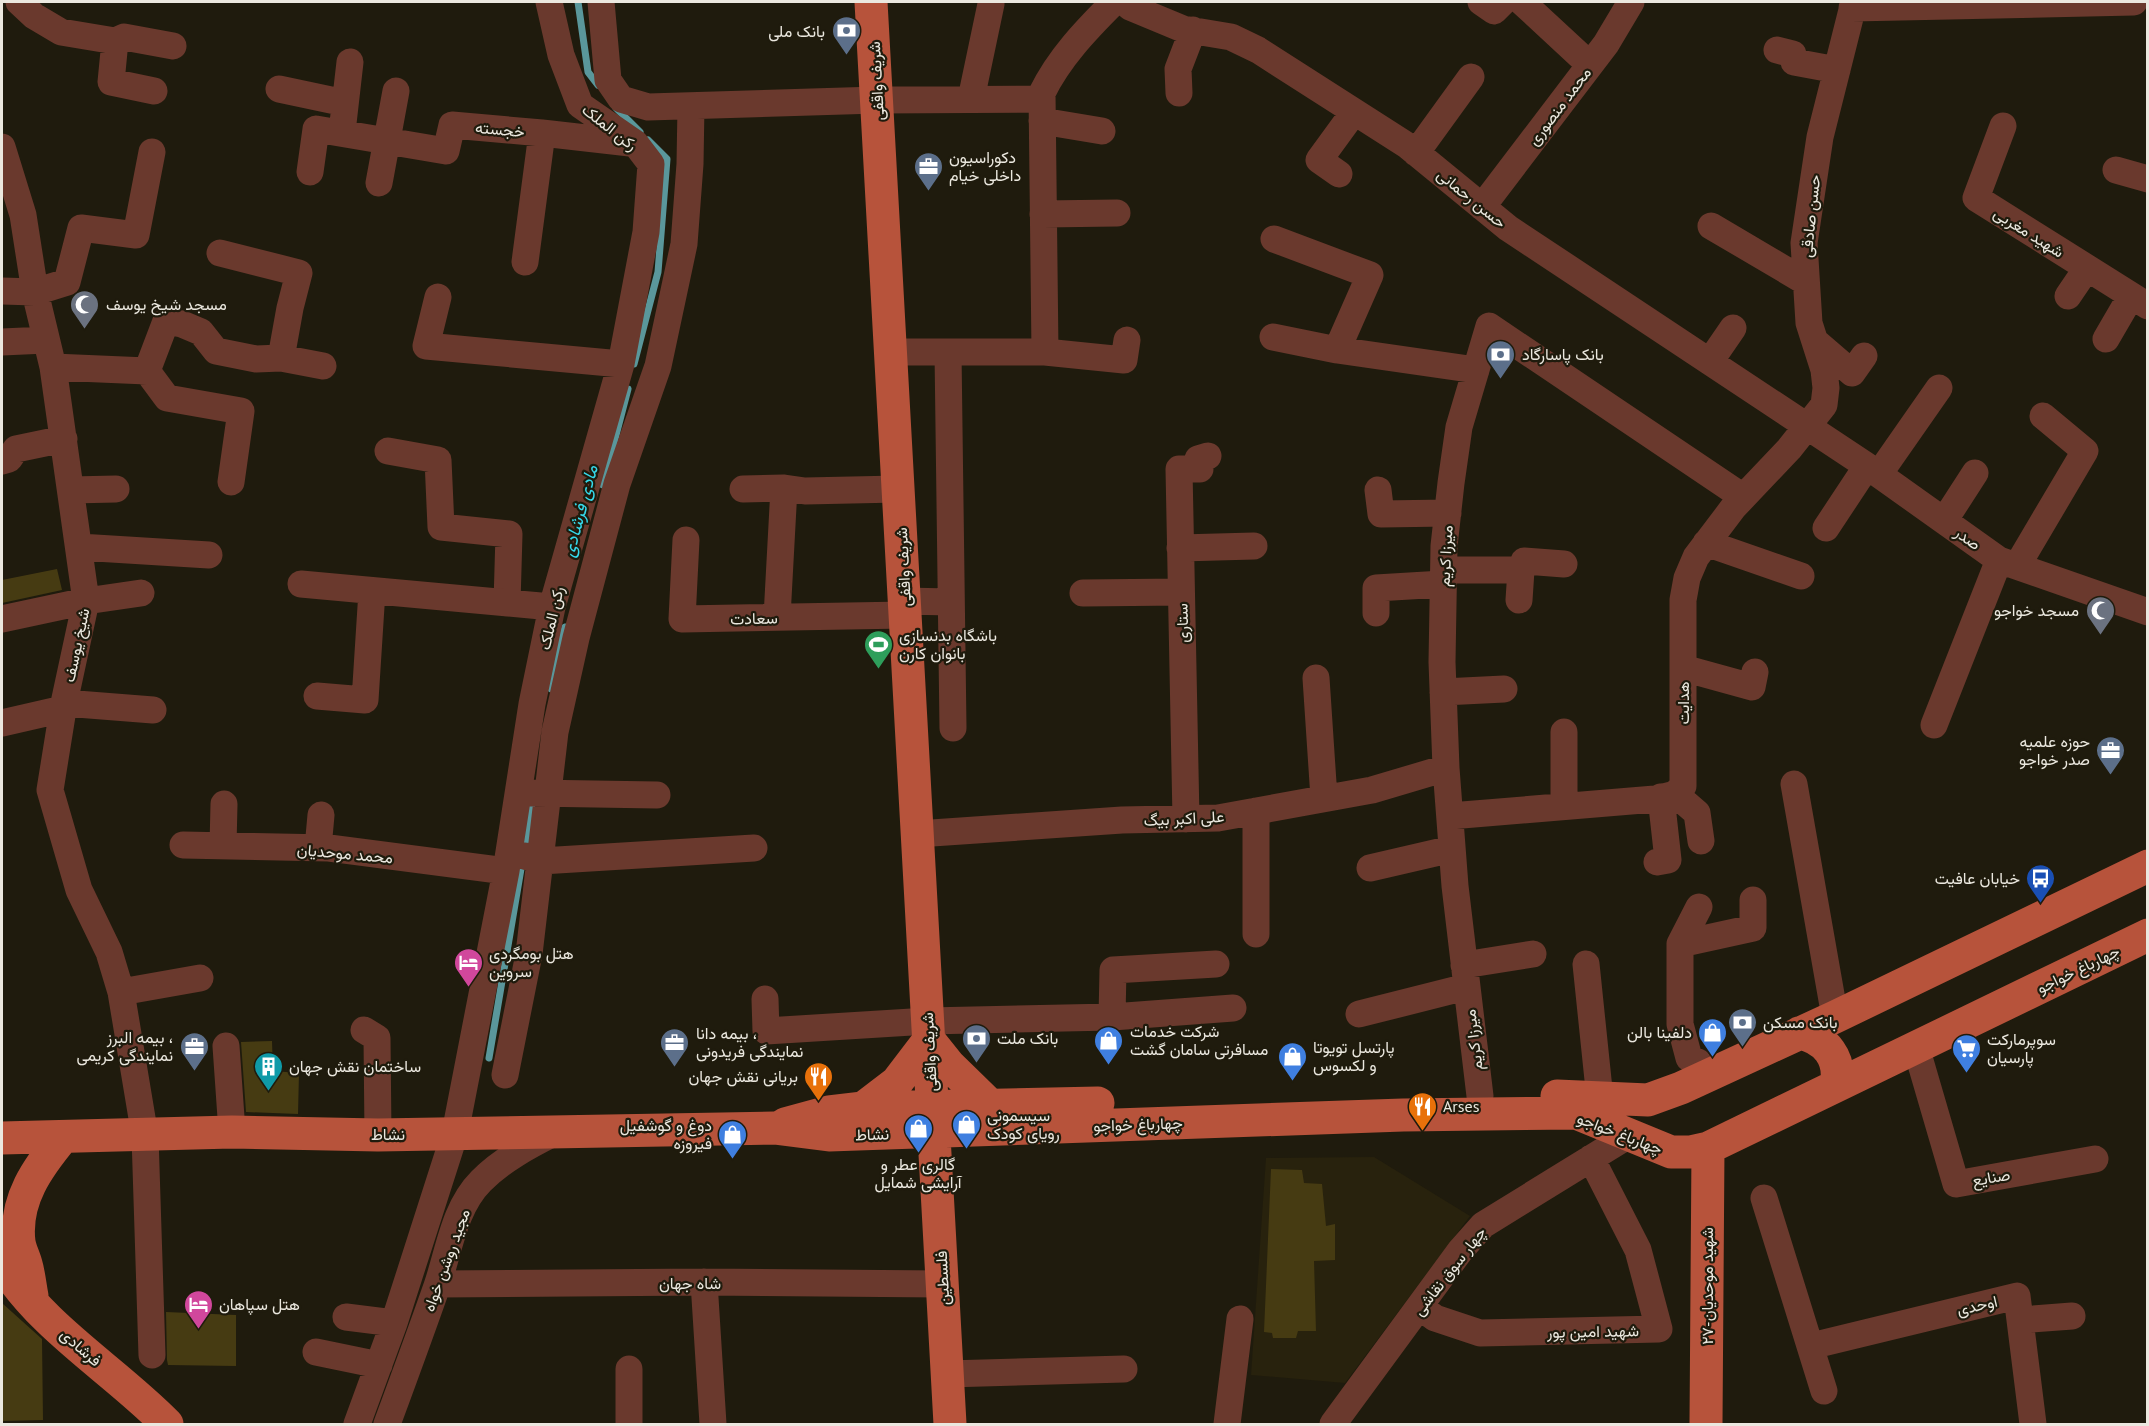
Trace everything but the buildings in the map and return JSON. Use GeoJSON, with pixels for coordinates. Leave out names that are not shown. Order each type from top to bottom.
{"type":"FeatureCollection","features":[{"type":"Feature","properties":{"kind":"main road","name":"شریف واقفی"},"geometry":{"type":"LineString","coordinates":[[872,2],[934,1119]]}},
{"type":"Feature","properties":{"kind":"main road","name":"چهارباغ خواجو"},"geometry":{"type":"LineString","coordinates":[[934,1119],[990,1105],[1508,1094],[1648,1100],[1704,1078],[1835,1017],[2148,866]]}},
{"type":"Feature","properties":{"kind":"main road","name":"چهارباغ خواجو"},"geometry":{"type":"LineString","coordinates":[[934,1119],[1576,1113],[1671,1152],[1690,1152],[1708,1148],[2148,935]]}},
{"type":"Feature","properties":{"kind":"main road"},"geometry":{"type":"LineString","coordinates":[[863,1108],[897,1082],[928,1031],[949,1065],[990,1105]]}},
{"type":"Feature","properties":{"kind":"main road"},"geometry":{"type":"LineString","coordinates":[[1800,1033],[1817,1039],[1832,1053],[1838,1069],[1836,1086]]}},
{"type":"Feature","properties":{"kind":"main road"},"geometry":{"type":"LineString","coordinates":[[1637,1138],[1636,1120],[1640,1109],[1648,1100]]}},
{"type":"Feature","properties":{"kind":"main road","name":"نشاط"},"geometry":{"type":"LineString","coordinates":[[774,1128],[829,1112],[863,1108],[934,1119]]}},
{"type":"Feature","properties":{"kind":"main road"},"geometry":{"type":"LineString","coordinates":[[2,1116],[15,1138]]}},
{"type":"Feature","properties":{"kind":"main road","name":"نشاط"},"geometry":{"type":"LineString","coordinates":[[15,1138],[231,1132],[378,1135],[774,1128],[829,1135],[934,1119]]}},
{"type":"Feature","properties":{"kind":"main road","name":"فلسطین"},"geometry":{"type":"LineString","coordinates":[[934,1119],[950,1425]]}},
{"type":"Feature","properties":{"kind":"main road"},"geometry":{"type":"LineString","coordinates":[[34,1307],[26,1264],[19,1243],[20,1220],[31,1179],[63,1137]]}},
{"type":"Feature","properties":{"kind":"main road","name":"۲۷-شهید موحدیان"},"geometry":{"type":"LineString","coordinates":[[1706,1425],[1708,1148]]}},
{"type":"Feature","properties":{"kind":"main road","name":"فرشادی"},"geometry":{"type":"LineString","coordinates":[[2,1263],[34,1307],[144,1401],[167,1425]]}},
{"type":"Feature","properties":{"kind":"street"},"geometry":{"type":"LineString","coordinates":[[19,2],[34,16],[61,32],[115,41],[124,38],[173,46]]}},
{"type":"Feature","properties":{"kind":"street","name":"رکن الملک"},"geometry":{"type":"LineString","coordinates":[[455,1133],[508,861],[535,689],[552,607],[621,364],[646,232],[651,164],[634,143],[579,105],[561,55],[549,2]]}},
{"type":"Feature","properties":{"kind":"street"},"geometry":{"type":"LineString","coordinates":[[602,2],[608,80],[621,99],[648,107],[971,99],[1042,110],[1102,131]]}},
{"type":"Feature","properties":{"kind":"street"},"geometry":{"type":"LineString","coordinates":[[1045,352],[1042,93],[1052,73],[1083,33],[1114,2]]}},
{"type":"Feature","properties":{"kind":"street","name":"حسن رحمانی"},"geometry":{"type":"LineString","coordinates":[[1124,2],[1130,7],[1183,28],[1232,37],[1258,50],[1416,153],[1508,228],[1808,426]]}},
{"type":"Feature","properties":{"kind":"street"},"geometry":{"type":"LineString","coordinates":[[1480,2],[1494,11],[1503,2]]}},
{"type":"Feature","properties":{"kind":"street"},"geometry":{"type":"LineString","coordinates":[[1522,2],[1590,65]]}},
{"type":"Feature","properties":{"kind":"street","name":"محمد منصوری"},"geometry":{"type":"LineString","coordinates":[[1482,207],[1606,44],[1631,2]]}},
{"type":"Feature","properties":{"kind":"street"},"geometry":{"type":"LineString","coordinates":[[1853,5],[2134,2]]}},
{"type":"Feature","properties":{"kind":"street"},"geometry":{"type":"LineString","coordinates":[[971,99],[991,4]]}},
{"type":"Feature","properties":{"kind":"street","name":"حسن صادقی"},"geometry":{"type":"LineString","coordinates":[[1808,426],[1824,405],[1826,388],[1824,370],[1809,323],[1804,243],[1818,149],[1853,5]]}},
{"type":"Feature","properties":{"kind":"street"},"geometry":{"type":"LineString","coordinates":[[1179,93],[1178,69],[1193,30]]}},
{"type":"Feature","properties":{"kind":"street"},"geometry":{"type":"LineString","coordinates":[[115,41],[111,82],[154,91]]}},
{"type":"Feature","properties":{"kind":"street"},"geometry":{"type":"LineString","coordinates":[[1777,50],[1792,54],[1794,62],[1837,70]]}},
{"type":"Feature","properties":{"kind":"street"},"geometry":{"type":"LineString","coordinates":[[342,132],[350,62]]}},
{"type":"Feature","properties":{"kind":"street"},"geometry":{"type":"LineString","coordinates":[[1416,153],[1471,77]]}},
{"type":"Feature","properties":{"kind":"street"},"geometry":{"type":"LineString","coordinates":[[279,89],[345,103]]}},
{"type":"Feature","properties":{"kind":"street"},"geometry":{"type":"LineString","coordinates":[[379,183],[396,91]]}},
{"type":"Feature","properties":{"kind":"street","name":"رکن الملک"},"geometry":{"type":"LineString","coordinates":[[505,1075],[529,954],[555,732],[576,638],[617,483],[658,366],[684,237],[690,164],[691,106]]}},
{"type":"Feature","properties":{"kind":"street"},"geometry":{"type":"LineString","coordinates":[[634,143],[648,107]]}},
{"type":"Feature","properties":{"kind":"street"},"geometry":{"type":"LineString","coordinates":[[1338,174],[1319,160],[1354,112]]}},
{"type":"Feature","properties":{"kind":"street","name":"خجسته"},"geometry":{"type":"LineString","coordinates":[[310,172],[316,129],[446,151],[452,125],[634,143]]}},
{"type":"Feature","properties":{"kind":"street","name":"شهید مغربی"},"geometry":{"type":"LineString","coordinates":[[2002,126],[1976,198],[2087,268],[2142,297]]}},
{"type":"Feature","properties":{"kind":"street"},"geometry":{"type":"LineString","coordinates":[[525,262],[542,133]]}},
{"type":"Feature","properties":{"kind":"street","name":"شیخ یوسف"},"geometry":{"type":"LineString","coordinates":[[2,147],[23,215],[35,292],[53,367],[86,601],[64,706],[50,790],[80,890],[109,952],[121,992],[146,1136],[152,1354]]}},
{"type":"Feature","properties":{"kind":"street"},"geometry":{"type":"LineString","coordinates":[[2,291],[35,292],[67,282],[81,228],[136,235],[152,152]]}},
{"type":"Feature","properties":{"kind":"street"},"geometry":{"type":"LineString","coordinates":[[2115,170],[2148,178]]}},
{"type":"Feature","properties":{"kind":"street"},"geometry":{"type":"LineString","coordinates":[[1043,214],[1118,213]]}},
{"type":"Feature","properties":{"kind":"street"},"geometry":{"type":"LineString","coordinates":[[1711,226],[1806,282]]}},
{"type":"Feature","properties":{"kind":"street"},"geometry":{"type":"LineString","coordinates":[[646,232],[684,237]]}},
{"type":"Feature","properties":{"kind":"street"},"geometry":{"type":"LineString","coordinates":[[1274,239],[1370,275],[1337,350]]}},
{"type":"Feature","properties":{"kind":"street"},"geometry":{"type":"LineString","coordinates":[[220,253],[299,273],[280,358]]}},
{"type":"Feature","properties":{"kind":"street"},"geometry":{"type":"LineString","coordinates":[[2068,296],[2087,268]]}},
{"type":"Feature","properties":{"kind":"street"},"geometry":{"type":"LineString","coordinates":[[438,297],[426,346],[621,364]]}},
{"type":"Feature","properties":{"kind":"street"},"geometry":{"type":"LineString","coordinates":[[2106,339],[2142,297]]}},
{"type":"Feature","properties":{"kind":"street"},"geometry":{"type":"LineString","coordinates":[[147,371],[166,321],[182,324],[201,332],[216,351],[256,359],[280,358],[323,366]]}},
{"type":"Feature","properties":{"kind":"street","name":"میرزا کریم"},"geometry":{"type":"LineString","coordinates":[[1480,1096],[1465,976],[1446,768],[1443,692],[1444,577],[1448,513],[1459,427],[1489,326],[1743,497]]}},
{"type":"Feature","properties":{"kind":"street"},"geometry":{"type":"LineString","coordinates":[[1711,360],[1733,328]]}},
{"type":"Feature","properties":{"kind":"street"},"geometry":{"type":"LineString","coordinates":[[1273,337],[1337,350],[1476,370]]}},
{"type":"Feature","properties":{"kind":"street"},"geometry":{"type":"LineString","coordinates":[[2,342],[46,340]]}},
{"type":"Feature","properties":{"kind":"street"},"geometry":{"type":"LineString","coordinates":[[891,352],[1045,352],[1125,360],[1127,340]]}},
{"type":"Feature","properties":{"kind":"street"},"geometry":{"type":"LineString","coordinates":[[1815,341],[1852,373],[1864,356]]}},
{"type":"Feature","properties":{"kind":"street"},"geometry":{"type":"LineString","coordinates":[[948,352],[953,728]]}},
{"type":"Feature","properties":{"kind":"street"},"geometry":{"type":"LineString","coordinates":[[53,367],[147,371]]}},
{"type":"Feature","properties":{"kind":"street"},"geometry":{"type":"LineString","coordinates":[[147,371],[167,398],[241,411],[231,482]]}},
{"type":"Feature","properties":{"kind":"street"},"geometry":{"type":"LineString","coordinates":[[1826,528],[1939,388]]}},
{"type":"Feature","properties":{"kind":"street"},"geometry":{"type":"LineString","coordinates":[[1934,726],[2008,563],[2085,451],[2043,416]]}},
{"type":"Feature","properties":{"kind":"street","name":"صدر"},"geometry":{"type":"LineString","coordinates":[[1808,426],[2008,563],[2148,612]]}},
{"type":"Feature","properties":{"kind":"street","name":"هدایت"},"geometry":{"type":"LineString","coordinates":[[1668,796],[1683,786],[1676,656],[1687,578],[1696,557],[1706,543],[1743,497],[1808,426]]}},
{"type":"Feature","properties":{"kind":"street"},"geometry":{"type":"LineString","coordinates":[[2,461],[9,459],[16,449],[64,439]]}},
{"type":"Feature","properties":{"kind":"street"},"geometry":{"type":"LineString","coordinates":[[388,451],[438,460],[441,527],[508,534],[507,603]]}},
{"type":"Feature","properties":{"kind":"street","name":"ستاری"},"geometry":{"type":"LineString","coordinates":[[1186,819],[1179,470],[1200,469],[1198,459],[1208,456]]}},
{"type":"Feature","properties":{"kind":"street"},"geometry":{"type":"LineString","coordinates":[[1944,521],[1975,473]]}},
{"type":"Feature","properties":{"kind":"street"},"geometry":{"type":"LineString","coordinates":[[743,489],[784,488],[805,491],[898,489]]}},
{"type":"Feature","properties":{"kind":"street"},"geometry":{"type":"LineString","coordinates":[[777,617],[784,488]]}},
{"type":"Feature","properties":{"kind":"street"},"geometry":{"type":"LineString","coordinates":[[71,490],[116,489]]}},
{"type":"Feature","properties":{"kind":"street"},"geometry":{"type":"LineString","coordinates":[[1378,490],[1381,514],[1448,513]]}},
{"type":"Feature","properties":{"kind":"street","name":"سعادت"},"geometry":{"type":"LineString","coordinates":[[686,540],[682,619],[777,617],[905,608],[951,602]]}},
{"type":"Feature","properties":{"kind":"street"},"geometry":{"type":"LineString","coordinates":[[1706,543],[1802,576]]}},
{"type":"Feature","properties":{"kind":"street"},"geometry":{"type":"LineString","coordinates":[[1180,548],[1254,546]]}},
{"type":"Feature","properties":{"kind":"street"},"geometry":{"type":"LineString","coordinates":[[79,547],[209,555]]}},
{"type":"Feature","properties":{"kind":"street"},"geometry":{"type":"LineString","coordinates":[[1519,600],[1521,570],[1524,561],[1564,564]]}},
{"type":"Feature","properties":{"kind":"street"},"geometry":{"type":"LineString","coordinates":[[1376,613],[1376,588],[1444,577],[1521,570]]}},
{"type":"Feature","properties":{"kind":"street"},"geometry":{"type":"LineString","coordinates":[[301,584],[552,607]]}},
{"type":"Feature","properties":{"kind":"street"},"geometry":{"type":"LineString","coordinates":[[317,696],[366,700],[372,591]]}},
{"type":"Feature","properties":{"kind":"street"},"geometry":{"type":"LineString","coordinates":[[1083,593],[1181,592]]}},
{"type":"Feature","properties":{"kind":"street"},"geometry":{"type":"LineString","coordinates":[[2,619],[86,601],[141,593]]}},
{"type":"Feature","properties":{"kind":"street"},"geometry":{"type":"LineString","coordinates":[[1676,656],[1752,687],[1755,672]]}},
{"type":"Feature","properties":{"kind":"street"},"geometry":{"type":"LineString","coordinates":[[1316,678],[1324,798]]}},
{"type":"Feature","properties":{"kind":"street"},"geometry":{"type":"LineString","coordinates":[[535,689],[563,698]]}},
{"type":"Feature","properties":{"kind":"street"},"geometry":{"type":"LineString","coordinates":[[1443,692],[1504,689]]}},
{"type":"Feature","properties":{"kind":"street"},"geometry":{"type":"LineString","coordinates":[[2,723],[64,706],[153,710]]}},
{"type":"Feature","properties":{"kind":"street"},"geometry":{"type":"LineString","coordinates":[[1564,732],[1564,806]]}},
{"type":"Feature","properties":{"kind":"street","name":"علی اکبر بیگ"},"geometry":{"type":"LineString","coordinates":[[917,834],[1122,820],[1218,818],[1372,790],[1446,768]]}},
{"type":"Feature","properties":{"kind":"street"},"geometry":{"type":"LineString","coordinates":[[1794,784],[1835,1017]]}},
{"type":"Feature","properties":{"kind":"street"},"geometry":{"type":"LineString","coordinates":[[519,792],[657,795]]}},
{"type":"Feature","properties":{"kind":"street"},"geometry":{"type":"LineString","coordinates":[[1657,862],[1668,860],[1668,796]]}},
{"type":"Feature","properties":{"kind":"street"},"geometry":{"type":"LineString","coordinates":[[1450,816],[1668,796],[1697,813],[1701,842]]}},
{"type":"Feature","properties":{"kind":"street"},"geometry":{"type":"LineString","coordinates":[[223,846],[224,804]]}},
{"type":"Feature","properties":{"kind":"street"},"geometry":{"type":"LineString","coordinates":[[1256,811],[1256,934]]}},
{"type":"Feature","properties":{"kind":"street"},"geometry":{"type":"LineString","coordinates":[[318,848],[321,815]]}},
{"type":"Feature","properties":{"kind":"street","name":"محمد موحدیان"},"geometry":{"type":"LineString","coordinates":[[183,845],[318,848],[508,861],[541,861]]}},
{"type":"Feature","properties":{"kind":"street"},"geometry":{"type":"LineString","coordinates":[[541,861],[754,848]]}},
{"type":"Feature","properties":{"kind":"street"},"geometry":{"type":"LineString","coordinates":[[1370,868],[1452,849]]}},
{"type":"Feature","properties":{"kind":"street"},"geometry":{"type":"LineString","coordinates":[[1680,944],[1753,928],[1753,900]]}},
{"type":"Feature","properties":{"kind":"street"},"geometry":{"type":"LineString","coordinates":[[1699,907],[1680,944],[1687,1007],[1680,1024],[1689,1058],[1698,1062],[1704,1078]]}},
{"type":"Feature","properties":{"kind":"street"},"geometry":{"type":"LineString","coordinates":[[1359,1014],[1533,954]]}},
{"type":"Feature","properties":{"kind":"street"},"geometry":{"type":"LineString","coordinates":[[1112,1017],[1113,970],[1216,964]]}},
{"type":"Feature","properties":{"kind":"street"},"geometry":{"type":"LineString","coordinates":[[1586,964],[1600,1099]]}},
{"type":"Feature","properties":{"kind":"street"},"geometry":{"type":"LineString","coordinates":[[121,992],[200,978]]}},
{"type":"Feature","properties":{"kind":"street"},"geometry":{"type":"LineString","coordinates":[[765,999],[766,1031],[928,1031],[1233,1008]]}},
{"type":"Feature","properties":{"kind":"street"},"geometry":{"type":"LineString","coordinates":[[364,1030],[377,1038],[378,1135]]}},
{"type":"Feature","properties":{"kind":"street"},"geometry":{"type":"LineString","coordinates":[[226,1047],[231,1132]]}},
{"type":"Feature","properties":{"kind":"street","name":"صنایع"},"geometry":{"type":"LineString","coordinates":[[1916,1047],[1956,1184],[2095,1159]]}},
{"type":"Feature","properties":{"kind":"street","name":"مجید روشن خواه"},"geometry":{"type":"LineString","coordinates":[[357,1425],[394,1323],[455,1133]]}},
{"type":"Feature","properties":{"kind":"street","name":"مجید روشن خواه"},"geometry":{"type":"LineString","coordinates":[[387,1425],[438,1284],[452,1233],[465,1204],[480,1182],[500,1164],[522,1149],[554,1133]]}},
{"type":"Feature","properties":{"kind":"street","name":"چهار سوق نقاشی"},"geometry":{"type":"LineString","coordinates":[[1333,1425],[1460,1251],[1483,1225],[1591,1158],[1637,1138]]}},
{"type":"Feature","properties":{"kind":"street","name":"شهید امین پور"},"geometry":{"type":"LineString","coordinates":[[1420,1307],[1435,1318],[1480,1334],[1659,1329],[1638,1250],[1591,1158]]}},
{"type":"Feature","properties":{"kind":"street"},"geometry":{"type":"LineString","coordinates":[[1764,1198],[1824,1391]]}},
{"type":"Feature","properties":{"kind":"street"},"geometry":{"type":"LineString","coordinates":[[704,1282],[713,1425]]}},
{"type":"Feature","properties":{"kind":"street","name":"شاه جهان"},"geometry":{"type":"LineString","coordinates":[[438,1284],[704,1282],[942,1284]]}},
{"type":"Feature","properties":{"kind":"street","name":"اوحدی"},"geometry":{"type":"LineString","coordinates":[[1811,1346],[2017,1296],[2033,1425]]}},
{"type":"Feature","properties":{"kind":"street"},"geometry":{"type":"LineString","coordinates":[[2020,1320],[2072,1316]]}},
{"type":"Feature","properties":{"kind":"street"},"geometry":{"type":"LineString","coordinates":[[346,1317],[394,1323]]}},
{"type":"Feature","properties":{"kind":"street"},"geometry":{"type":"LineString","coordinates":[[1227,1425],[1240,1319]]}},
{"type":"Feature","properties":{"kind":"street"},"geometry":{"type":"LineString","coordinates":[[316,1353],[379,1365]]}},
{"type":"Feature","properties":{"kind":"street"},"geometry":{"type":"LineString","coordinates":[[629,1369],[629,1425]]}},
{"type":"Feature","properties":{"kind":"street"},"geometry":{"type":"LineString","coordinates":[[947,1374],[1124,1370]]}},
{"type":"Feature","properties":{"kind":"shaded area"},"geometry":{"type":"Polygon","coordinates":[[[1374,1157],[1470,1216],[1345,1383],[1251,1375],[1266,1158],[1374,1157]]]}},
{"type":"Feature","properties":{"kind":"waterway","name":"مادی فرشادی"},"geometry":{"type":"LineString","coordinates":[[578,2],[588,72],[598,85]]}},
{"type":"Feature","properties":{"kind":"waterway","name":"مادی فرشادی"},"geometry":{"type":"LineString","coordinates":[[616,108],[640,132]]}},
{"type":"Feature","properties":{"kind":"waterway","name":"مادی فرشادی"},"geometry":{"type":"LineString","coordinates":[[634,364],[658,272],[667,159],[648,140]]}},
{"type":"Feature","properties":{"kind":"waterway","name":"مادی فرشادی"},"geometry":{"type":"LineString","coordinates":[[603,485],[628,389]]}},
{"type":"Feature","properties":{"kind":"waterway","name":"مادی فرشادی"},"geometry":{"type":"LineString","coordinates":[[551,689],[565,627]]}},
{"type":"Feature","properties":{"kind":"waterway","name":"مادی فرشادی"},"geometry":{"type":"LineString","coordinates":[[489,1058],[533,798]]}},
{"type":"Feature","properties":{"kind":"place","name":"بانک ملی"},"geometry":{"type":"Point","coordinates":[846,56]}},
{"type":"Feature","properties":{"kind":"place","name":"دکوراسیون داخلی خیام"},"geometry":{"type":"Point","coordinates":[928,192]}},
{"type":"Feature","properties":{"kind":"place","name":"مسجد شیخ یوسف"},"geometry":{"type":"Point","coordinates":[85,330]}},
{"type":"Feature","properties":{"kind":"place","name":"بانک پاسارگاد"},"geometry":{"type":"Point","coordinates":[1501,380]}},
{"type":"Feature","properties":{"kind":"place","name":"مسجد خواجو"},"geometry":{"type":"Point","coordinates":[2100,636]}},
{"type":"Feature","properties":{"kind":"place","name":"باشگاه بدنسازی بانوان کارن"},"geometry":{"type":"Point","coordinates":[878,670]}},
{"type":"Feature","properties":{"kind":"place","name":"حوزه علمیه صدر خواجو"},"geometry":{"type":"Point","coordinates":[2111,776]}},
{"type":"Feature","properties":{"kind":"place","name":"خیابان عافیت"},"geometry":{"type":"Point","coordinates":[2041,904]}},
{"type":"Feature","properties":{"kind":"place","name":"هتل بومگردی سروین"},"geometry":{"type":"Point","coordinates":[468,988]}},
{"type":"Feature","properties":{"kind":"place","name":"بانک مسکن"},"geometry":{"type":"Point","coordinates":[1742,1048]}},
{"type":"Feature","properties":{"kind":"place","name":"دلفینا بالن"},"geometry":{"type":"Point","coordinates":[1713,1058]}},
{"type":"Feature","properties":{"kind":"place","name":"بانک ملت"},"geometry":{"type":"Point","coordinates":[976,1064]}},
{"type":"Feature","properties":{"kind":"place","name":"شرکت خدمات مسافرتی سامان گشت"},"geometry":{"type":"Point","coordinates":[1109,1066]}},
{"type":"Feature","properties":{"kind":"place","name":"بیمه دانا ، نمایندگی فریدونی"},"geometry":{"type":"Point","coordinates":[675,1068]}},
{"type":"Feature","properties":{"kind":"place","name":"بیمه البرز ، نمایندگی کریمی"},"geometry":{"type":"Point","coordinates":[194,1072]}},
{"type":"Feature","properties":{"kind":"place","name":"سوپرمارکت پارسیان"},"geometry":{"type":"Point","coordinates":[1966,1074]}},
{"type":"Feature","properties":{"kind":"place","name":"پارتسل تویوتا و لکسوس"},"geometry":{"type":"Point","coordinates":[1292,1082]}},
{"type":"Feature","properties":{"kind":"place","name":"ساختمان نقش جهان"},"geometry":{"type":"Point","coordinates":[268,1092]}},
{"type":"Feature","properties":{"kind":"place","name":"بریانی نقش جهان"},"geometry":{"type":"Point","coordinates":[819,1102]}},
{"type":"Feature","properties":{"kind":"place","name":"Arses"},"geometry":{"type":"Point","coordinates":[1422,1132]}},
{"type":"Feature","properties":{"kind":"place","name":"سیسمونی رویای کودک"},"geometry":{"type":"Point","coordinates":[966,1150]}},
{"type":"Feature","properties":{"kind":"place","name":"گالری عطر و آرایشی شمایل"},"geometry":{"type":"Point","coordinates":[918,1154]}},
{"type":"Feature","properties":{"kind":"place","name":"دوغ و گوشفیل فیروزه"},"geometry":{"type":"Point","coordinates":[733,1160]}},
{"type":"Feature","properties":{"kind":"place","name":"هتل سپاهان"},"geometry":{"type":"Point","coordinates":[198,1330]}}]}
